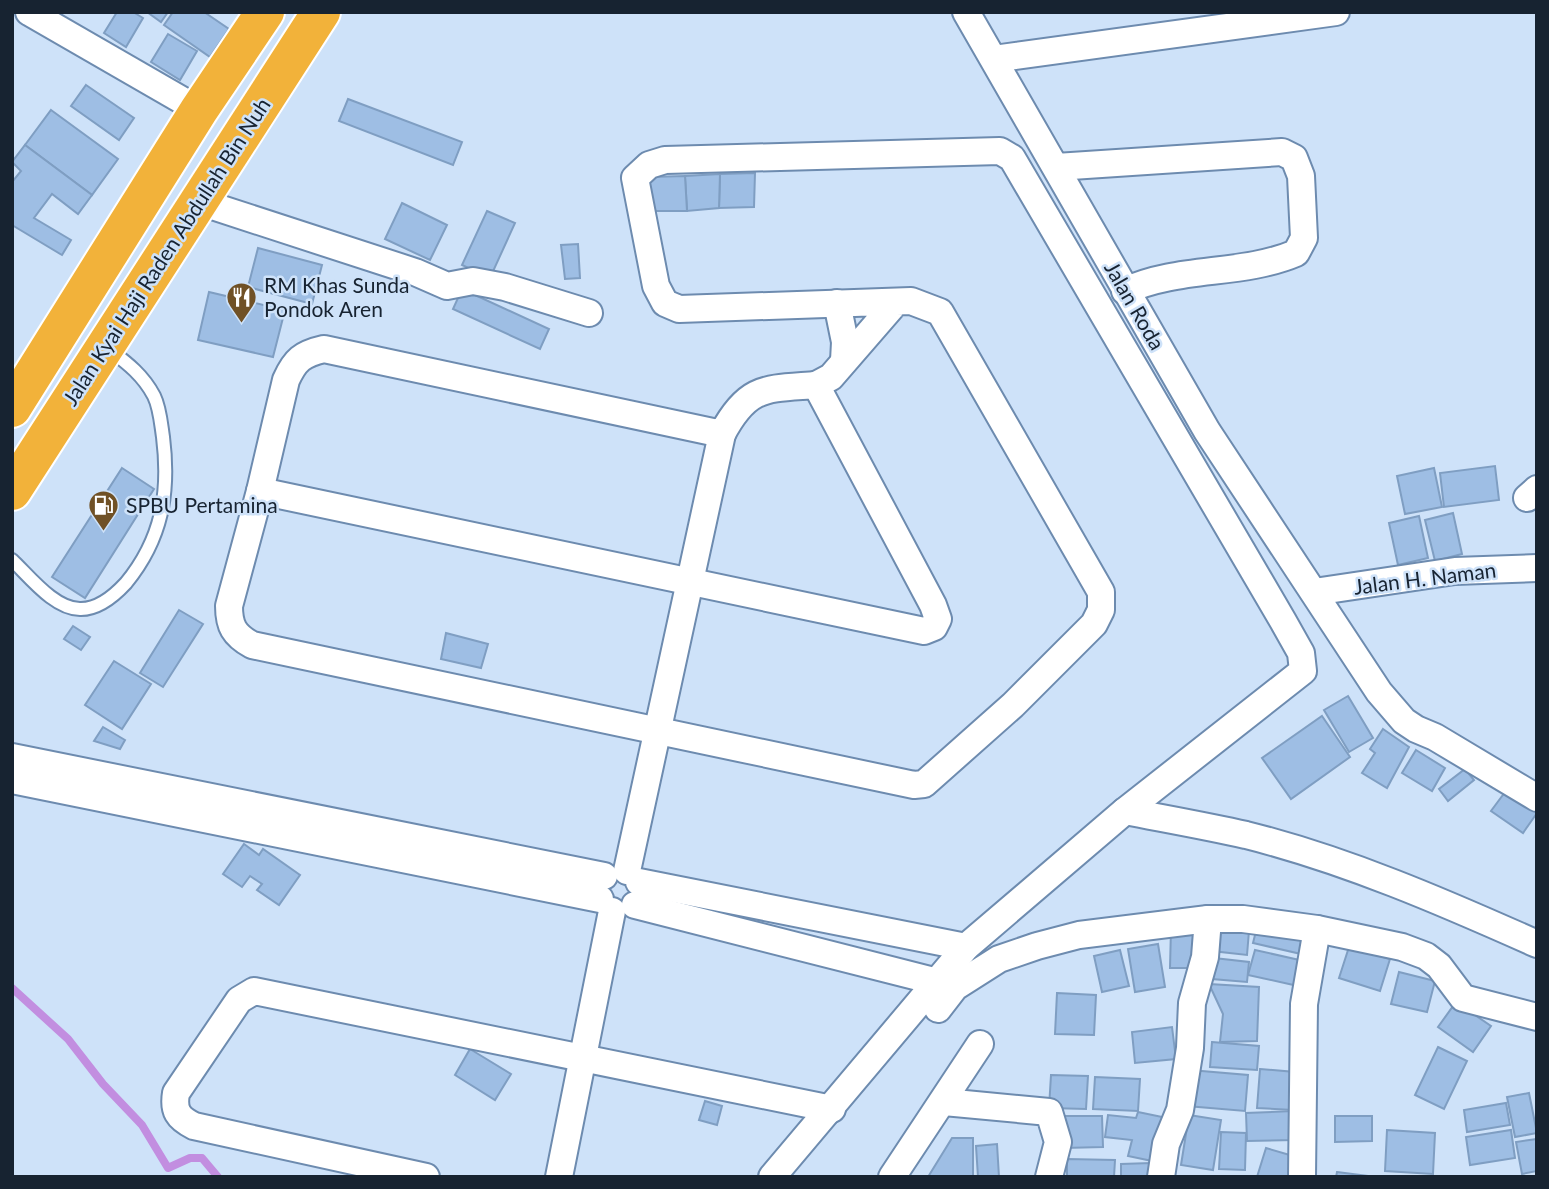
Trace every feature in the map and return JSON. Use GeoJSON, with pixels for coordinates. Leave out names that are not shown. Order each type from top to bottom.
{"type":"FeatureCollection","features":[{"type":"Feature","properties":{"kind":"highway"},"geometry":{"type":"LineString","coordinates":[[14,402],[199,110],[265,12]]}},
{"type":"Feature","properties":{"kind":"highway","name":"Jalan Kyai Haji Raden Abdullah Bin Nuh"},"geometry":{"type":"LineString","coordinates":[[12,491],[321,12]]}},
{"type":"Feature","properties":{"kind":"street"},"geometry":{"type":"LineString","coordinates":[[29,12],[199,110]]}},
{"type":"Feature","properties":{"kind":"street","name":"Jalan Roda"},"geometry":{"type":"LineString","coordinates":[[965,12],[1131,288],[1207,431],[1352,654],[1404,721],[1537,797]]}},
{"type":"Feature","properties":{"kind":"street"},"geometry":{"type":"LineString","coordinates":[[994,59],[1336,12]]}},
{"type":"Feature","properties":{"kind":"street"},"geometry":{"type":"LineString","coordinates":[[722,434],[324,349],[306,353],[293,363],[286,380],[229,606],[229,624],[238,638],[252,645],[657,733],[914,785],[924,784],[1013,705],[1094,624],[1101,610],[1101,592],[940,312],[911,300],[678,309],[665,303],[649,264],[635,178],[639,171],[665,160],[1000,151],[1018,166],[1301,653],[1303,671],[1125,811],[966,947],[772,1177]]}},
{"type":"Feature","properties":{"kind":"street"},"geometry":{"type":"LineString","coordinates":[[1056,167],[1282,152],[1294,158],[1301,176],[1304,238],[1296,253],[1131,288]]}},
{"type":"Feature","properties":{"kind":"street"},"geometry":{"type":"LineString","coordinates":[[200,202],[415,272],[447,286],[473,281],[505,287],[589,313]]}},
{"type":"Feature","properties":{"kind":"street"},"geometry":{"type":"LineString","coordinates":[[559,1177],[582,1057],[657,733],[722,434],[736,407],[748,398],[771,389],[817,385],[831,377],[896,302]]}},
{"type":"Feature","properties":{"kind":"street"},"geometry":{"type":"LineString","coordinates":[[837,303],[845,342],[844,361]]}},
{"type":"Feature","properties":{"kind":"street"},"geometry":{"type":"LineString","coordinates":[[260,491],[924,631],[934,626],[938,619],[933,605],[817,385]]}},
{"type":"Feature","properties":{"kind":"street","name":"Jalan H. Naman"},"geometry":{"type":"LineString","coordinates":[[1314,592],[1455,571],[1537,568]]}},
{"type":"Feature","properties":{"kind":"street"},"geometry":{"type":"LineString","coordinates":[[12,757],[619,891],[938,982]]}},
{"type":"Feature","properties":{"kind":"street"},"geometry":{"type":"LineString","coordinates":[[12,780],[619,891],[966,947]]}},
{"type":"Feature","properties":{"kind":"street"},"geometry":{"type":"LineString","coordinates":[[1125,811],[1247,836],[1327,859],[1471,915],[1537,944]]}},
{"type":"Feature","properties":{"kind":"street"},"geometry":{"type":"LineString","coordinates":[[1161,1177],[1166,1144],[1180,1110],[1190,1048],[1192,1003],[1205,957],[1208,919]]}},
{"type":"Feature","properties":{"kind":"street"},"geometry":{"type":"LineString","coordinates":[[790,1177],[955,987],[999,959],[1079,935],[1208,919],[1242,919],[1317,929],[1378,940],[1426,956],[1439,966],[1462,998],[1537,1017]]}},
{"type":"Feature","properties":{"kind":"street"},"geometry":{"type":"LineString","coordinates":[[1302,1177],[1304,1004],[1317,929]]}},
{"type":"Feature","properties":{"kind":"street"},"geometry":{"type":"LineString","coordinates":[[426,1177],[194,1126],[182,1120],[175,1111],[176,1093],[239,1000],[254,991],[832,1109]]}},
{"type":"Feature","properties":{"kind":"street"},"geometry":{"type":"LineString","coordinates":[[892,1177],[980,1044]]}},
{"type":"Feature","properties":{"kind":"street"},"geometry":{"type":"LineString","coordinates":[[943,1102],[1049,1112],[1058,1142],[1049,1177]]}},
{"type":"Feature","properties":{"kind":"lane"},"geometry":{"type":"LineString","coordinates":[[12,559],[63,604],[80,609],[106,602],[118,592],[148,553],[165,502],[167,477],[161,420],[155,397],[137,371],[106,348]]}},
{"type":"Feature","properties":{"kind":"building"},"geometry":{"type":"Polygon","coordinates":[[[117,12],[133,12],[143,18],[126,47],[104,33],[117,12]]]}},
{"type":"Feature","properties":{"kind":"building"},"geometry":{"type":"Polygon","coordinates":[[[147,12],[168,12],[161,22],[147,12]]]}},
{"type":"Feature","properties":{"kind":"building"},"geometry":{"type":"Polygon","coordinates":[[[173,12],[204,12],[229,29],[210,57],[164,25],[173,12]]]}},
{"type":"Feature","properties":{"kind":"building"},"geometry":{"type":"Polygon","coordinates":[[[168,34],[197,51],[180,80],[151,62],[168,34]]]}},
{"type":"Feature","properties":{"kind":"building"},"geometry":{"type":"Polygon","coordinates":[[[86,85],[134,118],[119,140],[71,106],[86,85]]]}},
{"type":"Feature","properties":{"kind":"building"},"geometry":{"type":"Polygon","coordinates":[[[348,99],[462,142],[453,165],[339,121],[348,99]]]}},
{"type":"Feature","properties":{"kind":"building"},"geometry":{"type":"Polygon","coordinates":[[[51,110],[118,159],[92,195],[25,145],[51,110]]]}},
{"type":"Feature","properties":{"kind":"building"},"geometry":{"type":"Polygon","coordinates":[[[25,145],[92,195],[78,214],[52,194],[34,218],[71,240],[62,255],[12,225],[12,182],[21,171],[12,162],[25,145]]]}},
{"type":"Feature","properties":{"kind":"building"},"geometry":{"type":"Polygon","coordinates":[[[755,173],[754,207],[719,208],[720,174],[755,173]]]}},
{"type":"Feature","properties":{"kind":"building"},"geometry":{"type":"Polygon","coordinates":[[[720,174],[719,208],[687,211],[685,176],[720,174]]]}},
{"type":"Feature","properties":{"kind":"building"},"geometry":{"type":"Polygon","coordinates":[[[685,176],[687,211],[650,211],[650,177],[685,176]]]}},
{"type":"Feature","properties":{"kind":"building"},"geometry":{"type":"Polygon","coordinates":[[[402,203],[447,225],[430,260],[385,239],[402,203]]]}},
{"type":"Feature","properties":{"kind":"building"},"geometry":{"type":"Polygon","coordinates":[[[487,211],[515,223],[490,278],[462,265],[487,211]]]}},
{"type":"Feature","properties":{"kind":"building"},"geometry":{"type":"Polygon","coordinates":[[[578,244],[580,278],[565,279],[561,245],[578,244]]]}},
{"type":"Feature","properties":{"kind":"building"},"geometry":{"type":"Polygon","coordinates":[[[258,248],[322,265],[312,304],[248,287],[258,248]]]}},
{"type":"Feature","properties":{"kind":"building"},"geometry":{"type":"Polygon","coordinates":[[[462,289],[549,329],[540,349],[453,309],[462,289]]]}},
{"type":"Feature","properties":{"kind":"building","name":"RM Khas Sunda Pondok Aren"},"geometry":{"type":"Polygon","coordinates":[[[209,292],[285,310],[273,357],[198,340],[209,292]]]}},
{"type":"Feature","properties":{"kind":"building"},"geometry":{"type":"Polygon","coordinates":[[[1495,466],[1499,500],[1444,507],[1440,473],[1495,466]]]}},
{"type":"Feature","properties":{"kind":"building","name":"SPBU Pertamina"},"geometry":{"type":"Polygon","coordinates":[[[122,468],[154,489],[85,598],[52,577],[122,468]]]}},
{"type":"Feature","properties":{"kind":"building"},"geometry":{"type":"Polygon","coordinates":[[[1434,468],[1442,507],[1405,514],[1397,476],[1434,468]]]}},
{"type":"Feature","properties":{"kind":"building"},"geometry":{"type":"Polygon","coordinates":[[[1453,513],[1462,554],[1435,561],[1425,520],[1453,513]]]}},
{"type":"Feature","properties":{"kind":"building"},"geometry":{"type":"Polygon","coordinates":[[[1419,516],[1428,558],[1398,565],[1389,523],[1419,516]]]}},
{"type":"Feature","properties":{"kind":"building"},"geometry":{"type":"Polygon","coordinates":[[[179,610],[203,624],[163,687],[140,673],[179,610]]]}},
{"type":"Feature","properties":{"kind":"building"},"geometry":{"type":"Polygon","coordinates":[[[73,626],[90,637],[81,650],[64,639],[73,626]]]}},
{"type":"Feature","properties":{"kind":"building"},"geometry":{"type":"Polygon","coordinates":[[[446,633],[488,644],[481,668],[441,659],[446,633]]]}},
{"type":"Feature","properties":{"kind":"building"},"geometry":{"type":"Polygon","coordinates":[[[114,661],[151,684],[122,729],[85,705],[114,661]]]}},
{"type":"Feature","properties":{"kind":"building"},"geometry":{"type":"Polygon","coordinates":[[[1348,696],[1373,738],[1349,752],[1324,710],[1348,696]]]}},
{"type":"Feature","properties":{"kind":"building"},"geometry":{"type":"Polygon","coordinates":[[[1322,716],[1350,757],[1291,799],[1262,758],[1322,716]]]}},
{"type":"Feature","properties":{"kind":"building"},"geometry":{"type":"Polygon","coordinates":[[[103,727],[125,740],[120,749],[94,741],[103,727]]]}},
{"type":"Feature","properties":{"kind":"building"},"geometry":{"type":"Polygon","coordinates":[[[1383,729],[1409,747],[1387,788],[1362,773],[1375,753],[1370,749],[1383,729]]]}},
{"type":"Feature","properties":{"kind":"building"},"geometry":{"type":"Polygon","coordinates":[[[1416,750],[1445,768],[1432,791],[1402,773],[1416,750]]]}},
{"type":"Feature","properties":{"kind":"building"},"geometry":{"type":"Polygon","coordinates":[[[1465,769],[1474,780],[1448,801],[1439,789],[1465,769]]]}},
{"type":"Feature","properties":{"kind":"building"},"geometry":{"type":"Polygon","coordinates":[[[1511,784],[1537,802],[1537,813],[1523,833],[1491,811],[1511,784]]]}},
{"type":"Feature","properties":{"kind":"building"},"geometry":{"type":"Polygon","coordinates":[[[244,844],[259,855],[263,849],[300,875],[279,905],[257,890],[262,884],[250,876],[242,887],[223,874],[244,844]]]}},
{"type":"Feature","properties":{"kind":"building"},"geometry":{"type":"Polygon","coordinates":[[[1258,923],[1305,934],[1301,954],[1253,943],[1258,923]]]}},
{"type":"Feature","properties":{"kind":"building"},"geometry":{"type":"Polygon","coordinates":[[[1171,928],[1196,928],[1195,968],[1170,968],[1171,928]]]}},
{"type":"Feature","properties":{"kind":"building"},"geometry":{"type":"Polygon","coordinates":[[[1214,928],[1249,931],[1247,955],[1212,951],[1214,928]]]}},
{"type":"Feature","properties":{"kind":"building"},"geometry":{"type":"Polygon","coordinates":[[[1158,944],[1165,987],[1135,992],[1128,949],[1158,944]]]}},
{"type":"Feature","properties":{"kind":"building"},"geometry":{"type":"Polygon","coordinates":[[[1349,947],[1390,959],[1380,991],[1339,978],[1349,947]]]}},
{"type":"Feature","properties":{"kind":"building"},"geometry":{"type":"Polygon","coordinates":[[[1120,950],[1129,986],[1102,992],[1094,956],[1120,950]]]}},
{"type":"Feature","properties":{"kind":"building"},"geometry":{"type":"Polygon","coordinates":[[[1255,950],[1304,961],[1298,986],[1248,975],[1255,950]]]}},
{"type":"Feature","properties":{"kind":"building"},"geometry":{"type":"Polygon","coordinates":[[[1214,958],[1249,962],[1247,982],[1212,979],[1214,958]]]}},
{"type":"Feature","properties":{"kind":"building"},"geometry":{"type":"Polygon","coordinates":[[[1399,972],[1435,981],[1427,1012],[1391,1004],[1399,972]]]}},
{"type":"Feature","properties":{"kind":"building"},"geometry":{"type":"Polygon","coordinates":[[[1209,984],[1259,987],[1257,1041],[1220,1042],[1223,1014],[1209,984]]]}},
{"type":"Feature","properties":{"kind":"building"},"geometry":{"type":"Polygon","coordinates":[[[1057,993],[1096,995],[1094,1035],[1055,1034],[1057,993]]]}},
{"type":"Feature","properties":{"kind":"building"},"geometry":{"type":"Polygon","coordinates":[[[1456,1002],[1491,1026],[1473,1052],[1438,1027],[1456,1002]]]}},
{"type":"Feature","properties":{"kind":"building"},"geometry":{"type":"Polygon","coordinates":[[[1172,1027],[1176,1059],[1135,1063],[1132,1032],[1172,1027]]]}},
{"type":"Feature","properties":{"kind":"building"},"geometry":{"type":"Polygon","coordinates":[[[1212,1042],[1259,1046],[1257,1070],[1210,1067],[1212,1042]]]}},
{"type":"Feature","properties":{"kind":"building"},"geometry":{"type":"Polygon","coordinates":[[[1438,1047],[1467,1061],[1444,1109],[1415,1095],[1438,1047]]]}},
{"type":"Feature","properties":{"kind":"building"},"geometry":{"type":"Polygon","coordinates":[[[470,1049],[511,1074],[495,1100],[455,1075],[470,1049]]]}},
{"type":"Feature","properties":{"kind":"building"},"geometry":{"type":"Polygon","coordinates":[[[1260,1069],[1295,1072],[1293,1110],[1257,1108],[1260,1069]]]}},
{"type":"Feature","properties":{"kind":"building"},"geometry":{"type":"Polygon","coordinates":[[[1190,1070],[1248,1075],[1245,1111],[1187,1106],[1190,1070]]]}},
{"type":"Feature","properties":{"kind":"building"},"geometry":{"type":"Polygon","coordinates":[[[1051,1075],[1088,1076],[1086,1109],[1049,1108],[1051,1075]]]}},
{"type":"Feature","properties":{"kind":"building"},"geometry":{"type":"Polygon","coordinates":[[[1095,1077],[1140,1079],[1138,1111],[1093,1109],[1095,1077]]]}},
{"type":"Feature","properties":{"kind":"building"},"geometry":{"type":"Polygon","coordinates":[[[1529,1093],[1537,1133],[1515,1137],[1507,1097],[1529,1093]]]}},
{"type":"Feature","properties":{"kind":"building"},"geometry":{"type":"Polygon","coordinates":[[[705,1101],[722,1106],[717,1125],[699,1120],[705,1101]]]}},
{"type":"Feature","properties":{"kind":"building"},"geometry":{"type":"Polygon","coordinates":[[[1506,1103],[1510,1125],[1467,1132],[1464,1110],[1506,1103]]]}},
{"type":"Feature","properties":{"kind":"building"},"geometry":{"type":"Polygon","coordinates":[[[1293,1111],[1294,1140],[1247,1141],[1246,1113],[1293,1111]]]}},
{"type":"Feature","properties":{"kind":"building"},"geometry":{"type":"Polygon","coordinates":[[[1138,1112],[1167,1118],[1157,1162],[1128,1156],[1132,1140],[1105,1137],[1108,1115],[1136,1118],[1138,1112]]]}},
{"type":"Feature","properties":{"kind":"building"},"geometry":{"type":"Polygon","coordinates":[[[1189,1115],[1221,1120],[1213,1170],[1181,1165],[1189,1115]]]}},
{"type":"Feature","properties":{"kind":"building"},"geometry":{"type":"Polygon","coordinates":[[[1063,1116],[1102,1116],[1103,1147],[1064,1148],[1063,1116]]]}},
{"type":"Feature","properties":{"kind":"building"},"geometry":{"type":"Polygon","coordinates":[[[1335,1116],[1372,1116],[1372,1141],[1335,1142],[1335,1116]]]}},
{"type":"Feature","properties":{"kind":"building"},"geometry":{"type":"Polygon","coordinates":[[[1387,1130],[1435,1133],[1433,1174],[1385,1171],[1387,1130]]]}},
{"type":"Feature","properties":{"kind":"building"},"geometry":{"type":"Polygon","coordinates":[[[1511,1130],[1515,1158],[1470,1165],[1466,1137],[1511,1130]]]}},
{"type":"Feature","properties":{"kind":"building"},"geometry":{"type":"Polygon","coordinates":[[[1221,1132],[1246,1133],[1245,1170],[1219,1169],[1221,1132]]]}},
{"type":"Feature","properties":{"kind":"building"},"geometry":{"type":"Polygon","coordinates":[[[952,1138],[973,1138],[973,1177],[928,1177],[952,1138]]]}},
{"type":"Feature","properties":{"kind":"building"},"geometry":{"type":"Polygon","coordinates":[[[1537,1139],[1537,1171],[1522,1174],[1516,1142],[1537,1139]]]}},
{"type":"Feature","properties":{"kind":"building"},"geometry":{"type":"Polygon","coordinates":[[[997,1144],[999,1177],[978,1177],[976,1146],[997,1144]]]}},
{"type":"Feature","properties":{"kind":"building"},"geometry":{"type":"Polygon","coordinates":[[[1266,1148],[1300,1158],[1294,1177],[1257,1177],[1266,1148]]]}},
{"type":"Feature","properties":{"kind":"building"},"geometry":{"type":"Polygon","coordinates":[[[1067,1159],[1115,1160],[1114,1177],[1067,1177],[1067,1159]]]}},
{"type":"Feature","properties":{"kind":"building"},"geometry":{"type":"Polygon","coordinates":[[[1151,1163],[1152,1177],[1121,1177],[1121,1164],[1151,1163]]]}},
{"type":"Feature","properties":{"kind":"building"},"geometry":{"type":"Polygon","coordinates":[[[1337,1172],[1376,1177],[1336,1177],[1337,1172]]]}},
{"type":"Feature","properties":{"kind":"waterway"},"geometry":{"type":"LineString","coordinates":[[12,988],[68,1039],[103,1084],[142,1125],[168,1168],[190,1158],[202,1158],[218,1177]]}},
{"type":"Feature","properties":{"kind":"place","name":"RM Khas Sunda Pondok Aren"},"geometry":{"type":"Point","coordinates":[241,325]}},
{"type":"Feature","properties":{"kind":"place","name":"SPBU Pertamina"},"geometry":{"type":"Point","coordinates":[103,533]}}]}
